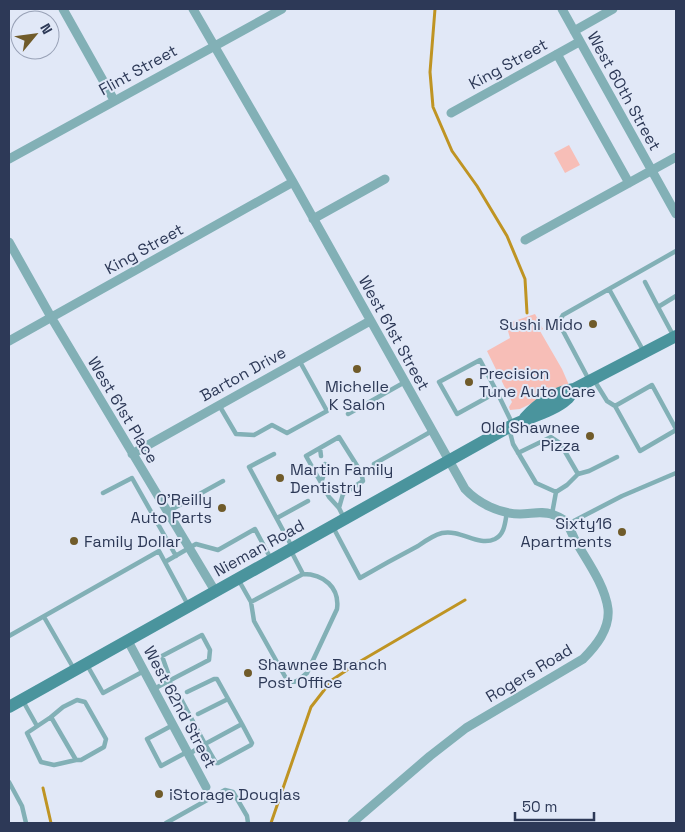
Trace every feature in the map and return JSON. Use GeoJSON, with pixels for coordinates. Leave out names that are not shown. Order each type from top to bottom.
{"type":"FeatureCollection","features":[{"type":"Feature","properties":{"kind":"main road","name":"Nieman Road"},"geometry":{"type":"LineString","coordinates":[[9,707],[332,526],[342,513],[449,460],[525,418],[542,414],[567,399],[574,389],[675,336]]}},
{"type":"Feature","properties":{"kind":"street"},"geometry":{"type":"LineString","coordinates":[[62,9],[114,100]]}},
{"type":"Feature","properties":{"kind":"street","name":"West 61st Street"},"geometry":{"type":"LineString","coordinates":[[193,9],[293,182],[449,460]]}},
{"type":"Feature","properties":{"kind":"street","name":"Flint Street"},"geometry":{"type":"LineString","coordinates":[[9,158],[282,9]]}},
{"type":"Feature","properties":{"kind":"street","name":"West 60th Street"},"geometry":{"type":"LineString","coordinates":[[562,9],[676,214]]}},
{"type":"Feature","properties":{"kind":"street"},"geometry":{"type":"LineString","coordinates":[[574,31],[614,9]]}},
{"type":"Feature","properties":{"kind":"street","name":"King Street"},"geometry":{"type":"LineString","coordinates":[[451,113],[579,42]]}},
{"type":"Feature","properties":{"kind":"street"},"geometry":{"type":"LineString","coordinates":[[557,54],[629,183]]}},
{"type":"Feature","properties":{"kind":"street"},"geometry":{"type":"LineString","coordinates":[[525,240],[676,157]]}},
{"type":"Feature","properties":{"kind":"street"},"geometry":{"type":"LineString","coordinates":[[313,220],[385,179]]}},
{"type":"Feature","properties":{"kind":"street","name":"King Street"},"geometry":{"type":"LineString","coordinates":[[9,341],[293,182]]}},
{"type":"Feature","properties":{"kind":"street","name":"West 61st Place"},"geometry":{"type":"LineString","coordinates":[[9,242],[51,318],[215,591]]}},
{"type":"Feature","properties":{"kind":"street","name":"Barton Drive"},"geometry":{"type":"LineString","coordinates":[[132,454],[370,321]]}},
{"type":"Feature","properties":{"kind":"street"},"geometry":{"type":"LineString","coordinates":[[449,460],[465,489],[480,502],[507,512],[552,514]]}},
{"type":"Feature","properties":{"kind":"street","name":"Rogers Road"},"geometry":{"type":"LineString","coordinates":[[352,823],[430,756],[466,728],[583,659],[602,636],[607,622],[608,609],[601,585],[564,520],[552,514]]}},
{"type":"Feature","properties":{"kind":"street","name":"West 62nd Street"},"geometry":{"type":"LineString","coordinates":[[128,641],[206,787]]}},
{"type":"Feature","properties":{"kind":"lane"},"geometry":{"type":"LineString","coordinates":[[616,406],[652,385],[676,429],[640,451],[616,406],[607,401],[592,380],[563,331],[560,320],[562,315],[676,251]]}},
{"type":"Feature","properties":{"kind":"lane"},"geometry":{"type":"LineString","coordinates":[[644,282],[675,336]]}},
{"type":"Feature","properties":{"kind":"lane"},"geometry":{"type":"LineString","coordinates":[[610,289],[644,352]]}},
{"type":"Feature","properties":{"kind":"lane"},"geometry":{"type":"LineString","coordinates":[[658,307],[676,296]]}},
{"type":"Feature","properties":{"kind":"lane"},"geometry":{"type":"LineString","coordinates":[[219,405],[236,434],[254,435],[272,425],[286,433],[327,411],[299,360]]}},
{"type":"Feature","properties":{"kind":"lane"},"geometry":{"type":"LineString","coordinates":[[497,392],[457,414],[439,382],[480,360],[497,392],[511,426],[513,444],[518,454],[536,483],[556,492]]}},
{"type":"Feature","properties":{"kind":"lane"},"geometry":{"type":"LineString","coordinates":[[348,414],[404,382]]}},
{"type":"Feature","properties":{"kind":"lane"},"geometry":{"type":"LineString","coordinates":[[374,464],[432,431]]}},
{"type":"Feature","properties":{"kind":"lane"},"geometry":{"type":"LineString","coordinates":[[518,454],[551,436],[560,443],[578,474]]}},
{"type":"Feature","properties":{"kind":"lane"},"geometry":{"type":"LineString","coordinates":[[340,437],[361,472],[363,481],[343,494],[342,513],[329,497],[306,456],[340,437]]}},
{"type":"Feature","properties":{"kind":"lane"},"geometry":{"type":"LineString","coordinates":[[320,448],[321,456]]}},
{"type":"Feature","properties":{"kind":"lane"},"geometry":{"type":"LineString","coordinates":[[274,454],[249,468],[277,518],[304,574]]}},
{"type":"Feature","properties":{"kind":"lane"},"geometry":{"type":"LineString","coordinates":[[552,514],[556,492],[578,474],[589,471],[617,457]]}},
{"type":"Feature","properties":{"kind":"lane"},"geometry":{"type":"LineString","coordinates":[[321,482],[326,468],[325,464]]}},
{"type":"Feature","properties":{"kind":"lane"},"geometry":{"type":"LineString","coordinates":[[566,524],[622,496],[676,473]]}},
{"type":"Feature","properties":{"kind":"lane"},"geometry":{"type":"LineString","coordinates":[[103,494],[132,478],[176,556]]}},
{"type":"Feature","properties":{"kind":"lane"},"geometry":{"type":"LineString","coordinates":[[167,512],[223,481]]}},
{"type":"Feature","properties":{"kind":"lane"},"geometry":{"type":"LineString","coordinates":[[277,518],[308,501]]}},
{"type":"Feature","properties":{"kind":"lane"},"geometry":{"type":"LineString","coordinates":[[332,526],[360,578],[440,533],[458,532],[474,540],[486,541],[494,539],[500,535],[504,528],[507,512]]}},
{"type":"Feature","properties":{"kind":"lane"},"geometry":{"type":"LineString","coordinates":[[165,562],[196,544],[218,550],[254,529],[272,560]]}},
{"type":"Feature","properties":{"kind":"lane"},"geometry":{"type":"LineString","coordinates":[[9,636],[159,551],[189,606]]}},
{"type":"Feature","properties":{"kind":"lane"},"geometry":{"type":"LineString","coordinates":[[238,578],[251,602],[254,621],[287,680],[290,682],[298,681],[306,674],[337,609],[337,596],[327,581],[318,576],[304,574],[251,602]]}},
{"type":"Feature","properties":{"kind":"lane"},"geometry":{"type":"LineString","coordinates":[[44,617],[103,693],[144,671]]}},
{"type":"Feature","properties":{"kind":"lane"},"geometry":{"type":"LineString","coordinates":[[154,689],[169,681],[209,660],[210,650],[202,635],[162,656],[169,681],[216,763],[251,746],[252,743],[217,680],[214,678],[187,692]]}},
{"type":"Feature","properties":{"kind":"lane"},"geometry":{"type":"LineString","coordinates":[[198,714],[228,699]]}},
{"type":"Feature","properties":{"kind":"lane"},"geometry":{"type":"LineString","coordinates":[[22,700],[37,726]]}},
{"type":"Feature","properties":{"kind":"lane"},"geometry":{"type":"LineString","coordinates":[[77,700],[85,702],[106,740],[104,747],[82,760],[54,765],[41,762],[27,733],[51,717],[63,707],[77,700]]}},
{"type":"Feature","properties":{"kind":"lane"},"geometry":{"type":"LineString","coordinates":[[51,717],[76,760]]}},
{"type":"Feature","properties":{"kind":"lane"},"geometry":{"type":"LineString","coordinates":[[173,725],[147,739],[161,766],[242,724]]}},
{"type":"Feature","properties":{"kind":"lane"},"geometry":{"type":"LineString","coordinates":[[9,782],[22,806],[26,823]]}},
{"type":"Feature","properties":{"kind":"lane"},"geometry":{"type":"LineString","coordinates":[[206,787],[212,797]]}},
{"type":"Feature","properties":{"kind":"lane"},"geometry":{"type":"LineString","coordinates":[[166,823],[225,790],[232,792],[247,816],[248,823]]}},
{"type":"Feature","properties":{"kind":"shaded area"},"geometry":{"type":"Polygon","coordinates":[[[569,145],[580,165],[565,173],[554,153],[569,145]]]}},
{"type":"Feature","properties":{"kind":"shaded area"},"geometry":{"type":"Polygon","coordinates":[[[535,314],[543,329],[540,331],[569,385],[520,409],[510,410],[509,407],[512,402],[487,351],[510,338],[506,324],[535,314]]]}},
{"type":"Feature","properties":{"kind":"waterway"},"geometry":{"type":"LineString","coordinates":[[435,9],[430,72],[433,107],[452,151],[477,186],[507,236],[525,279],[527,313]]}},
{"type":"Feature","properties":{"kind":"waterway"},"geometry":{"type":"LineString","coordinates":[[271,823],[311,707],[332,680],[359,662],[465,600]]}},
{"type":"Feature","properties":{"kind":"waterway"},"geometry":{"type":"LineString","coordinates":[[43,788],[51,823]]}},
{"type":"Feature","properties":{"kind":"place","name":"Sushi Mido"},"geometry":{"type":"Point","coordinates":[593,324]}},
{"type":"Feature","properties":{"kind":"place","name":"Michelle K Salon"},"geometry":{"type":"Point","coordinates":[357,369]}},
{"type":"Feature","properties":{"kind":"place","name":"Precision Tune Auto Care"},"geometry":{"type":"Point","coordinates":[469,382]}},
{"type":"Feature","properties":{"kind":"place","name":"Old Shawnee Pizza"},"geometry":{"type":"Point","coordinates":[590,436]}},
{"type":"Feature","properties":{"kind":"place","name":"Martin Family Dentistry"},"geometry":{"type":"Point","coordinates":[280,478]}},
{"type":"Feature","properties":{"kind":"place","name":"O'Reilly Auto Parts"},"geometry":{"type":"Point","coordinates":[222,508]}},
{"type":"Feature","properties":{"kind":"place","name":"Sixty16 Apartments"},"geometry":{"type":"Point","coordinates":[622,532]}},
{"type":"Feature","properties":{"kind":"place","name":"Family Dollar"},"geometry":{"type":"Point","coordinates":[74,541]}},
{"type":"Feature","properties":{"kind":"place","name":"Shawnee Branch Post Office"},"geometry":{"type":"Point","coordinates":[248,673]}},
{"type":"Feature","properties":{"kind":"place","name":"iStorage Douglas"},"geometry":{"type":"Point","coordinates":[159,794]}}]}
